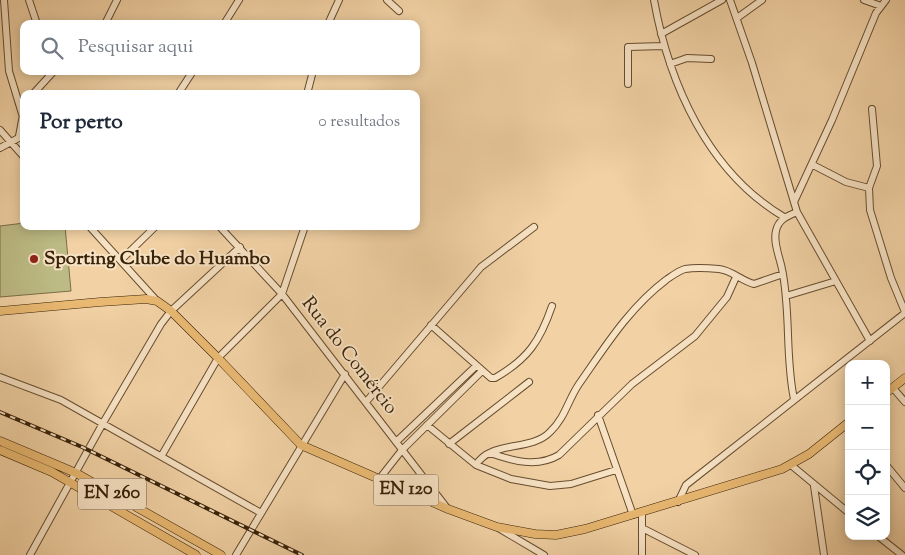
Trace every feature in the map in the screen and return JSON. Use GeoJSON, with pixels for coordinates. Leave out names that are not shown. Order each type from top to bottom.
{"type":"FeatureCollection","features":[{"type":"Feature","properties":{"kind":"main road"},"geometry":{"type":"LineString","coordinates":[[0,311],[146,299],[156,301]]}},
{"type":"Feature","properties":{"kind":"main road","name":"EN 120"},"geometry":{"type":"LineString","coordinates":[[156,301],[171,312],[218,358],[301,446],[380,478],[448,509],[497,527],[536,534],[556,535],[585,529],[678,502],[791,465],[809,454],[845,425]]}},
{"type":"Feature","properties":{"kind":"main road"},"geometry":{"type":"LineString","coordinates":[[890,390],[905,378]]}},
{"type":"Feature","properties":{"kind":"main road","name":"EN 260"},"geometry":{"type":"LineString","coordinates":[[0,441],[76,473],[221,555]]}},
{"type":"Feature","properties":{"kind":"main road","name":"EN 260"},"geometry":{"type":"LineString","coordinates":[[0,450],[34,463],[196,555]]}},
{"type":"Feature","properties":{"kind":"main road"},"geometry":{"type":"LineString","coordinates":[[152,529],[156,518]]}},
{"type":"Feature","properties":{"kind":"street"},"geometry":{"type":"LineString","coordinates":[[4,0],[9,71],[20,106]]}},
{"type":"Feature","properties":{"kind":"street"},"geometry":{"type":"LineString","coordinates":[[29,0],[36,20]]}},
{"type":"Feature","properties":{"kind":"street"},"geometry":{"type":"LineString","coordinates":[[107,20],[117,0]]}},
{"type":"Feature","properties":{"kind":"street"},"geometry":{"type":"LineString","coordinates":[[226,20],[239,0]]}},
{"type":"Feature","properties":{"kind":"street"},"geometry":{"type":"LineString","coordinates":[[330,20],[339,0]]}},
{"type":"Feature","properties":{"kind":"street"},"geometry":{"type":"LineString","coordinates":[[387,0],[399,11]]}},
{"type":"Feature","properties":{"kind":"street"},"geometry":{"type":"LineString","coordinates":[[654,0],[664,46],[681,93],[712,152],[742,183],[774,211],[784,217]]}},
{"type":"Feature","properties":{"kind":"street"},"geometry":{"type":"LineString","coordinates":[[661,34],[722,0]]}},
{"type":"Feature","properties":{"kind":"street"},"geometry":{"type":"LineString","coordinates":[[730,0],[797,212],[870,341]]}},
{"type":"Feature","properties":{"kind":"street"},"geometry":{"type":"LineString","coordinates":[[737,18],[762,0]]}},
{"type":"Feature","properties":{"kind":"street"},"geometry":{"type":"LineString","coordinates":[[864,0],[881,6]]}},
{"type":"Feature","properties":{"kind":"street"},"geometry":{"type":"LineString","coordinates":[[794,202],[813,165],[865,39],[881,6],[886,0]]}},
{"type":"Feature","properties":{"kind":"street"},"geometry":{"type":"LineString","coordinates":[[628,84],[628,47],[664,46]]}},
{"type":"Feature","properties":{"kind":"street"},"geometry":{"type":"LineString","coordinates":[[670,64],[687,58],[711,59]]}},
{"type":"Feature","properties":{"kind":"street"},"geometry":{"type":"LineString","coordinates":[[36,90],[50,75]]}},
{"type":"Feature","properties":{"kind":"street"},"geometry":{"type":"LineString","coordinates":[[181,90],[191,75]]}},
{"type":"Feature","properties":{"kind":"street"},"geometry":{"type":"LineString","coordinates":[[308,90],[312,75]]}},
{"type":"Feature","properties":{"kind":"street"},"geometry":{"type":"LineString","coordinates":[[678,502],[686,485],[905,313],[880,247],[870,210],[869,188],[877,166],[872,109]]}},
{"type":"Feature","properties":{"kind":"street"},"geometry":{"type":"LineString","coordinates":[[0,130],[20,153]]}},
{"type":"Feature","properties":{"kind":"street"},"geometry":{"type":"LineString","coordinates":[[0,148],[9,141],[20,136]]}},
{"type":"Feature","properties":{"kind":"street"},"geometry":{"type":"LineString","coordinates":[[813,165],[846,182],[869,188]]}},
{"type":"Feature","properties":{"kind":"street"},"geometry":{"type":"LineString","coordinates":[[794,399],[786,296],[775,238],[779,224],[784,217],[797,212]]}},
{"type":"Feature","properties":{"kind":"street"},"geometry":{"type":"LineString","coordinates":[[366,402],[481,267],[534,227]]}},
{"type":"Feature","properties":{"kind":"street"},"geometry":{"type":"LineString","coordinates":[[93,230],[156,301]]}},
{"type":"Feature","properties":{"kind":"street"},"geometry":{"type":"LineString","coordinates":[[121,260],[152,230]]}},
{"type":"Feature","properties":{"kind":"street","name":"Rua do Comércio"},"geometry":{"type":"LineString","coordinates":[[223,230],[282,294],[448,509]]}},
{"type":"Feature","properties":{"kind":"street"},"geometry":{"type":"LineString","coordinates":[[162,455],[218,358],[282,294],[304,230]]}},
{"type":"Feature","properties":{"kind":"street"},"geometry":{"type":"LineString","coordinates":[[30,555],[103,423],[161,324],[171,312],[240,247]]}},
{"type":"Feature","properties":{"kind":"street"},"geometry":{"type":"LineString","coordinates":[[476,464],[489,453],[546,437],[566,412],[578,385],[588,374],[606,342],[646,295],[677,272],[696,268],[720,269],[751,284],[759,284],[783,274]]}},
{"type":"Feature","properties":{"kind":"street"},"geometry":{"type":"LineString","coordinates":[[489,453],[532,463],[548,462],[559,456],[632,384],[695,336],[727,296],[736,277]]}},
{"type":"Feature","properties":{"kind":"street"},"geometry":{"type":"LineString","coordinates":[[786,296],[836,282]]}},
{"type":"Feature","properties":{"kind":"street"},"geometry":{"type":"LineString","coordinates":[[431,325],[482,371],[491,378],[495,378],[531,350],[541,336],[552,306]]}},
{"type":"Feature","properties":{"kind":"street"},"geometry":{"type":"LineString","coordinates":[[396,442],[476,366]]}},
{"type":"Feature","properties":{"kind":"street"},"geometry":{"type":"LineString","coordinates":[[380,478],[402,450],[482,371]]}},
{"type":"Feature","properties":{"kind":"street"},"geometry":{"type":"LineString","coordinates":[[236,555],[345,374]]}},
{"type":"Feature","properties":{"kind":"street"},"geometry":{"type":"LineString","coordinates":[[0,377],[62,400],[162,455],[261,513]]}},
{"type":"Feature","properties":{"kind":"street"},"geometry":{"type":"LineString","coordinates":[[449,444],[529,382]]}},
{"type":"Feature","properties":{"kind":"street"},"geometry":{"type":"LineString","coordinates":[[890,390],[905,402]]}},
{"type":"Feature","properties":{"kind":"street"},"geometry":{"type":"LineString","coordinates":[[598,416],[633,515]]}},
{"type":"Feature","properties":{"kind":"street"},"geometry":{"type":"LineString","coordinates":[[428,425],[449,444],[476,464],[512,479],[550,486],[571,484],[616,470]]}},
{"type":"Feature","properties":{"kind":"street"},"geometry":{"type":"LineString","coordinates":[[791,465],[845,510]]}},
{"type":"Feature","properties":{"kind":"street"},"geometry":{"type":"LineString","coordinates":[[890,470],[905,488]]}},
{"type":"Feature","properties":{"kind":"street"},"geometry":{"type":"LineString","coordinates":[[814,486],[824,555]]}},
{"type":"Feature","properties":{"kind":"street"},"geometry":{"type":"LineString","coordinates":[[642,512],[642,555]]}},
{"type":"Feature","properties":{"kind":"street"},"geometry":{"type":"LineString","coordinates":[[497,527],[544,555]]}},
{"type":"Feature","properties":{"kind":"street"},"geometry":{"type":"LineString","coordinates":[[642,528],[695,555]]}},
{"type":"Feature","properties":{"kind":"street"},"geometry":{"type":"LineString","coordinates":[[883,540],[902,555]]}},
{"type":"Feature","properties":{"kind":"shaded area","name":"Sporting Clube do Huambo"},"geometry":{"type":"Polygon","coordinates":[[[20,224],[20,230],[65,230],[71,291],[0,297],[0,226],[20,224]]]}},
{"type":"Feature","properties":{"kind":"railway"},"geometry":{"type":"LineString","coordinates":[[0,412],[82,447],[302,555]]}},
{"type":"Feature","properties":{"kind":"place","name":"Sporting Clube do Huambo"},"geometry":{"type":"Point","coordinates":[34,259]}}]}
